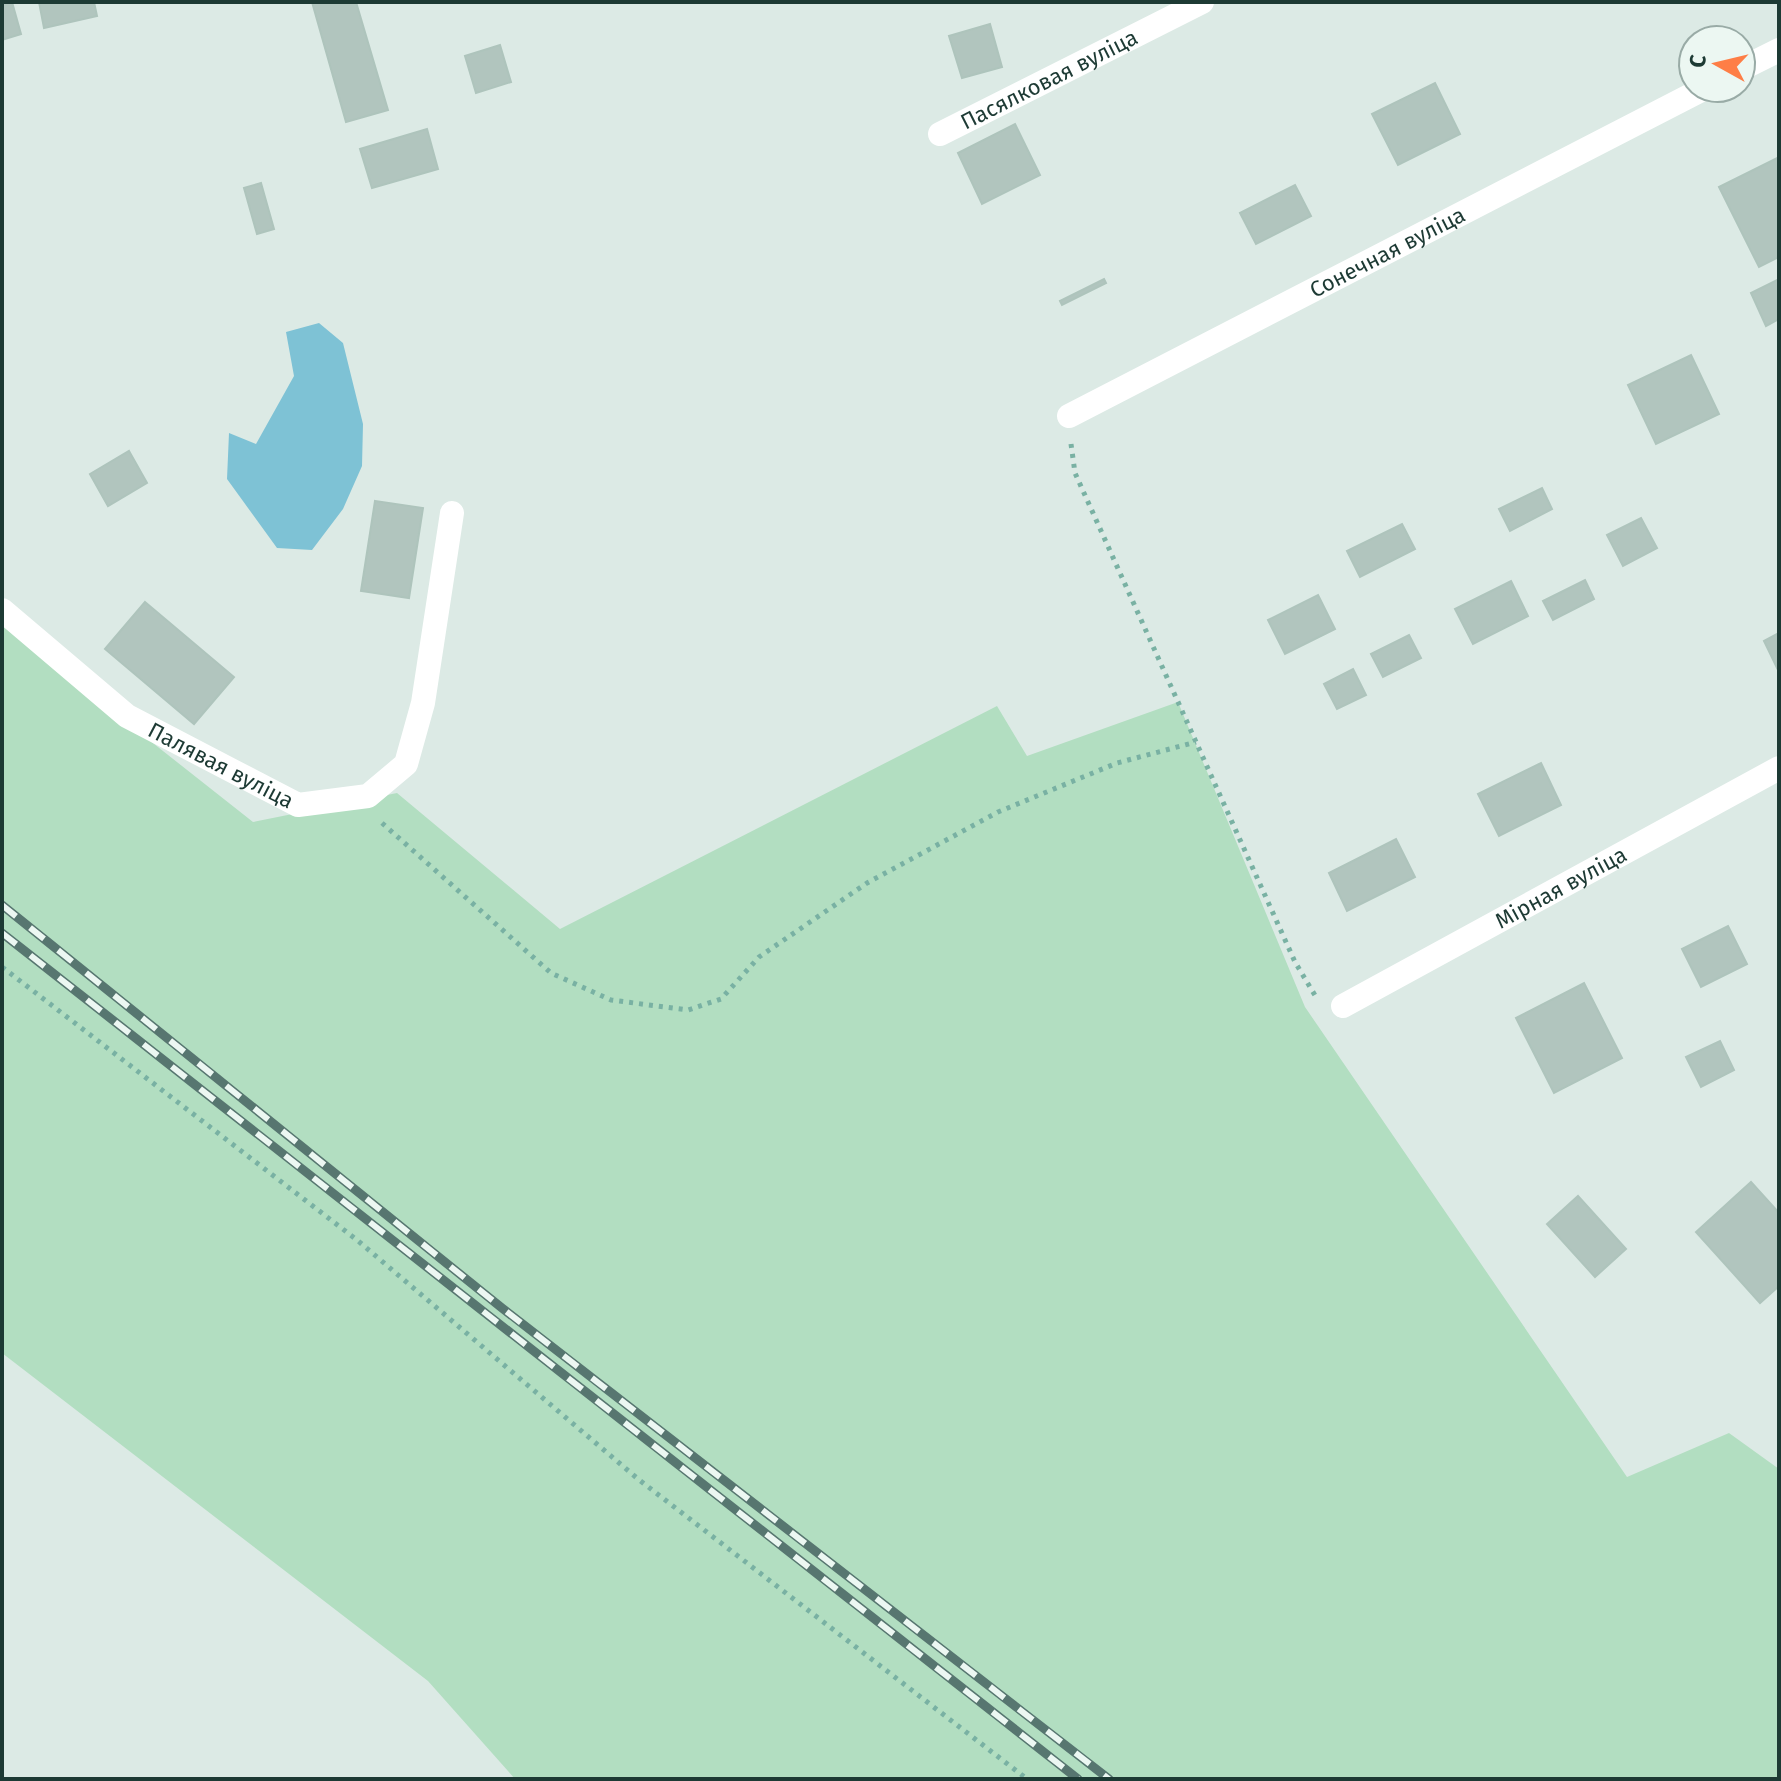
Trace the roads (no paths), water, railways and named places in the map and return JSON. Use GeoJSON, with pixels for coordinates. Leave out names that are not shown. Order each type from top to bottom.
{"type":"FeatureCollection","features":[{"type":"Feature","properties":{"kind":"street","name":"Пасялковая вуліца"},"geometry":{"type":"LineString","coordinates":[[940,134],[1202,2]]}},
{"type":"Feature","properties":{"kind":"street"},"geometry":{"type":"LineString","coordinates":[[1757,61],[1779,50]]}},
{"type":"Feature","properties":{"kind":"street","name":"Сонечная вуліца"},"geometry":{"type":"LineString","coordinates":[[1069,416],[1677,102]]}},
{"type":"Feature","properties":{"kind":"street","name":"Палявая вуліца"},"geometry":{"type":"LineString","coordinates":[[2,610],[127,716],[298,805],[368,796],[406,764],[423,703],[452,513]]}},
{"type":"Feature","properties":{"kind":"street","name":"Мірная вуліца"},"geometry":{"type":"LineString","coordinates":[[1343,1006],[1779,768]]}},
{"type":"Feature","properties":{"kind":"water"},"geometry":{"type":"Polygon","coordinates":[[[319,323],[343,343],[363,424],[362,466],[343,509],[312,550],[277,548],[227,479],[229,433],[256,444],[294,376],[286,332],[319,323]]]}},
{"type":"Feature","properties":{"kind":"railway"},"geometry":{"type":"LineString","coordinates":[[2,905],[502,1308],[1109,1779]]}},
{"type":"Feature","properties":{"kind":"railway"},"geometry":{"type":"LineString","coordinates":[[2,933],[1078,1779]]}}]}
